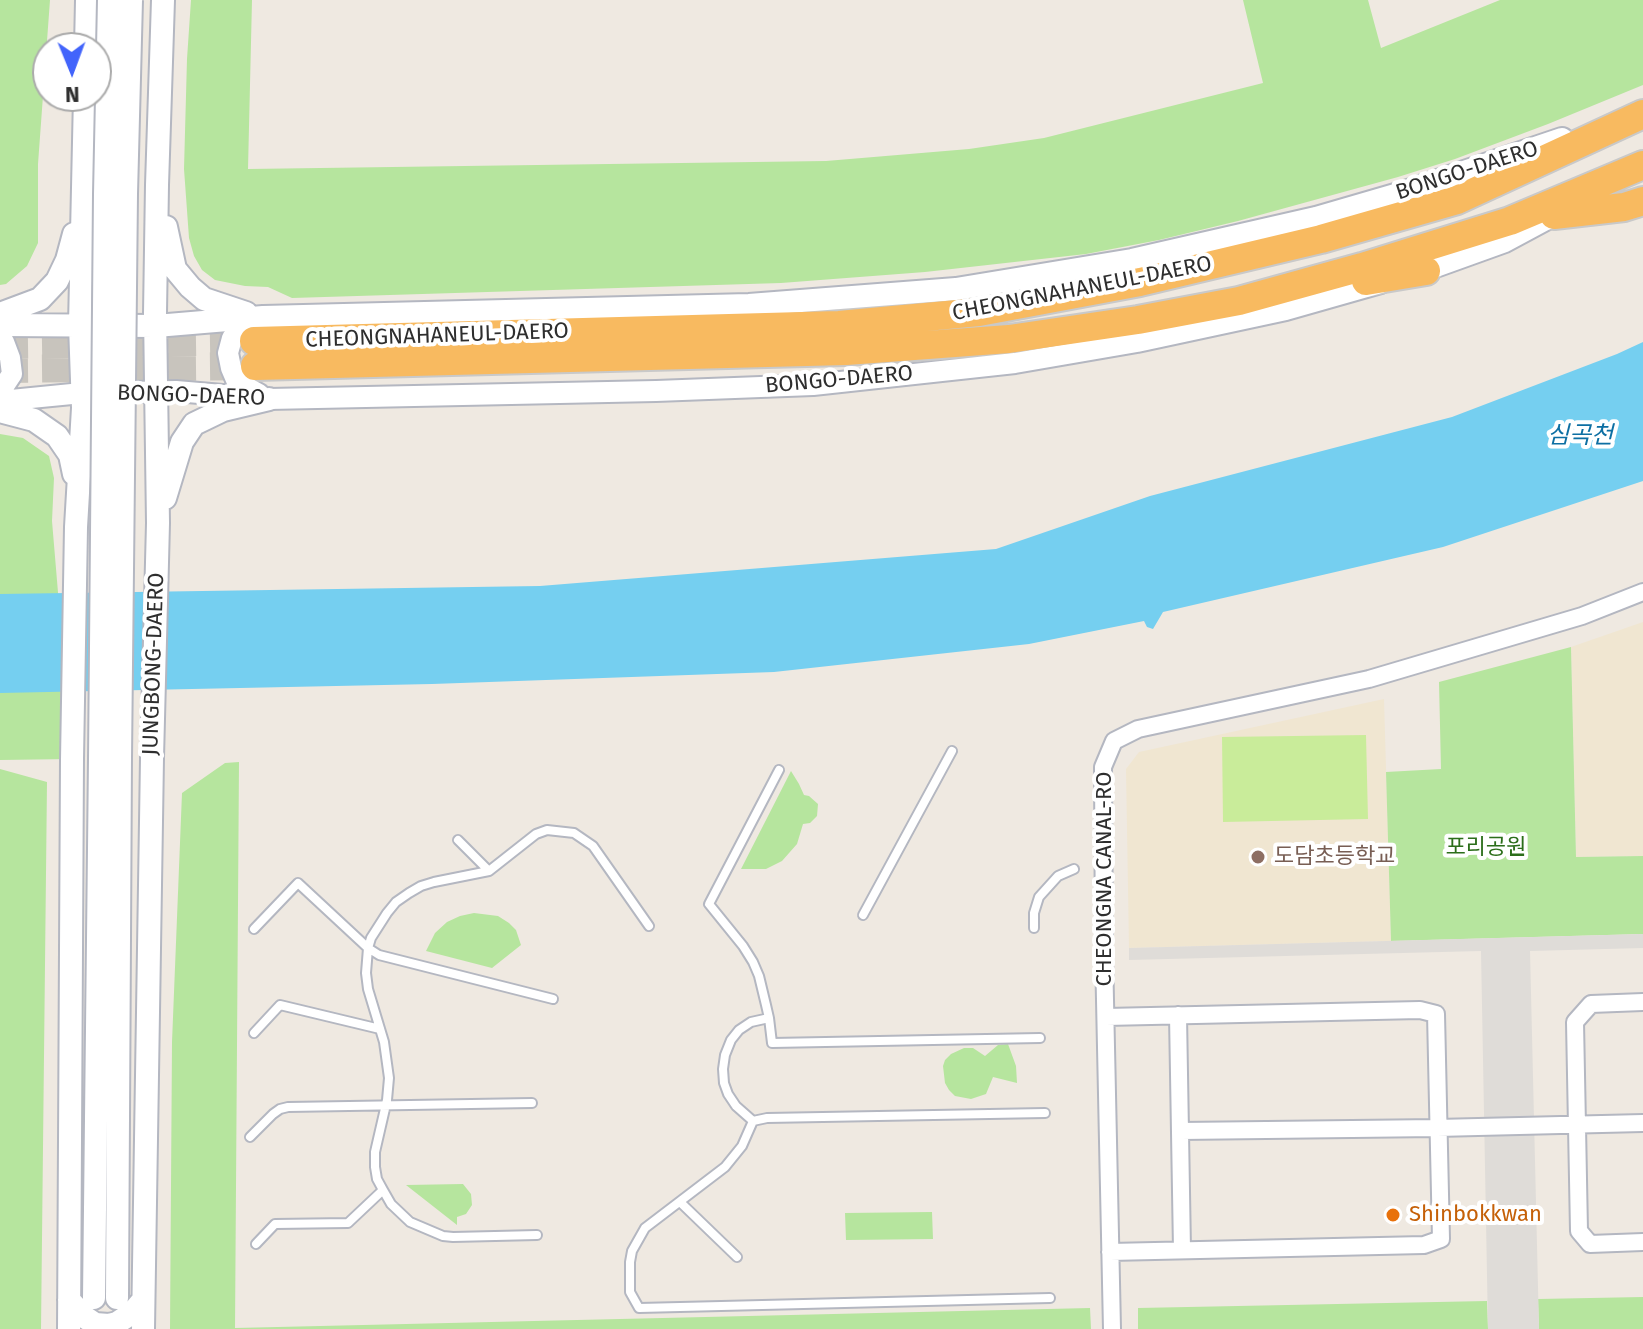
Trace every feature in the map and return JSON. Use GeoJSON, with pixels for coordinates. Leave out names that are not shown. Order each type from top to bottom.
{"type":"FeatureCollection","features":[{"type":"Feature","properties":{"kind":"highway","name":"CHEONGNAHANEUL-DAERO"},"geometry":{"type":"LineString","coordinates":[[257,341],[839,325],[979,312],[1140,282],[1321,239],[1457,200],[1643,113]]}},
{"type":"Feature","properties":{"kind":"highway","name":"CHEONGNAHANEUL-DAERO"},"geometry":{"type":"LineString","coordinates":[[257,341],[846,351],[1009,339],[1239,301],[1510,221],[1643,166]]}},
{"type":"Feature","properties":{"kind":"highway"},"geometry":{"type":"LineString","coordinates":[[1554,215],[1624,207],[1643,201]]}},
{"type":"Feature","properties":{"kind":"highway"},"geometry":{"type":"LineString","coordinates":[[1191,310],[1426,271]]}},
{"type":"Feature","properties":{"kind":"main road"},"geometry":{"type":"LineString","coordinates":[[86,32],[87,0]]}},
{"type":"Feature","properties":{"kind":"main road","name":"JUNGBONG-DAERO"},"geometry":{"type":"LineString","coordinates":[[109,0],[105,194],[117,1298]]}},
{"type":"Feature","properties":{"kind":"main road","name":"JUNGBONG-DAERO"},"geometry":{"type":"LineString","coordinates":[[94,1298],[131,0]]}},
{"type":"Feature","properties":{"kind":"main road","name":"JUNGBONG-DAERO"},"geometry":{"type":"LineString","coordinates":[[143,1329],[158,523],[157,185],[163,0]]}},
{"type":"Feature","properties":{"kind":"main road"},"geometry":{"type":"LineString","coordinates":[[69,1329],[72,759],[76,527],[82,426],[80,325],[85,112]]}},
{"type":"Feature","properties":{"kind":"main road"},"geometry":{"type":"LineString","coordinates":[[0,314],[40,299],[57,281],[67,260],[75,230],[83,177]]}},
{"type":"Feature","properties":{"kind":"main road"},"geometry":{"type":"LineString","coordinates":[[157,185],[175,269],[190,287],[257,341]]}},
{"type":"Feature","properties":{"kind":"main road"},"geometry":{"type":"LineString","coordinates":[[0,325],[156,326],[257,341]]}},
{"type":"Feature","properties":{"kind":"main road"},"geometry":{"type":"LineString","coordinates":[[158,523],[182,442],[194,424],[223,410],[269,399]]}},
{"type":"Feature","properties":{"kind":"main road"},"geometry":{"type":"LineString","coordinates":[[0,411],[34,420],[57,436],[70,455],[74,474],[76,527]]}},
{"type":"Feature","properties":{"kind":"main road"},"geometry":{"type":"LineString","coordinates":[[69,1300],[95,1324],[109,1325],[132,1313],[143,1300]]}},
{"type":"Feature","properties":{"kind":"street","name":"BONGO-DAERO"},"geometry":{"type":"LineString","coordinates":[[0,401],[82,393],[176,391],[269,399],[672,391],[813,385],[1015,363],[1137,342],[1286,310],[1426,271],[1505,242],[1643,166]]}},
{"type":"Feature","properties":{"kind":"street"},"geometry":{"type":"LineString","coordinates":[[257,341],[232,338],[228,353],[231,368],[237,382],[269,399]]}},
{"type":"Feature","properties":{"kind":"street"},"geometry":{"type":"LineString","coordinates":[[0,339],[10,358],[12,374],[0,392]]}},
{"type":"Feature","properties":{"kind":"street","name":"CHEONGNA CANAL-RO"},"geometry":{"type":"LineString","coordinates":[[1112,1329],[1103,767],[1114,741],[1138,729],[1369,679],[1582,616],[1643,592]]}},
{"type":"Feature","properties":{"kind":"street"},"geometry":{"type":"LineString","coordinates":[[1643,1002],[1591,1004],[1575,1022],[1579,1231],[1590,1244],[1643,1242]]}},
{"type":"Feature","properties":{"kind":"street"},"geometry":{"type":"LineString","coordinates":[[1106,1017],[1420,1010],[1436,1014],[1441,1239],[1424,1245],[1110,1252]]}},
{"type":"Feature","properties":{"kind":"street"},"geometry":{"type":"LineString","coordinates":[[1178,1015],[1182,1250]]}},
{"type":"Feature","properties":{"kind":"street"},"geometry":{"type":"LineString","coordinates":[[1181,1131],[1643,1123]]}},
{"type":"Feature","properties":{"kind":"lane"},"geometry":{"type":"LineString","coordinates":[[863,915],[952,751]]}},
{"type":"Feature","properties":{"kind":"lane"},"geometry":{"type":"LineString","coordinates":[[779,770],[709,904],[753,962],[769,1018],[772,1043],[1040,1038]]}},
{"type":"Feature","properties":{"kind":"lane"},"geometry":{"type":"LineString","coordinates":[[537,1235],[443,1236],[410,1222],[391,1204],[383,1190],[377,1179],[375,1152],[389,1078],[386,1054],[368,989],[366,973],[371,938],[396,902],[409,893],[434,882],[489,871],[536,834],[547,830],[574,833],[593,846],[649,926]]}},
{"type":"Feature","properties":{"kind":"lane"},"geometry":{"type":"LineString","coordinates":[[458,840],[489,871]]}},
{"type":"Feature","properties":{"kind":"lane"},"geometry":{"type":"LineString","coordinates":[[1034,928],[1039,897],[1058,876],[1074,869]]}},
{"type":"Feature","properties":{"kind":"lane"},"geometry":{"type":"LineString","coordinates":[[254,929],[298,883],[379,955],[553,999]]}},
{"type":"Feature","properties":{"kind":"lane"},"geometry":{"type":"LineString","coordinates":[[254,1033],[280,1005],[380,1029]]}},
{"type":"Feature","properties":{"kind":"lane"},"geometry":{"type":"LineString","coordinates":[[753,1121],[728,1094],[724,1077],[725,1055],[739,1030],[751,1022],[769,1018]]}},
{"type":"Feature","properties":{"kind":"lane"},"geometry":{"type":"LineString","coordinates":[[250,1137],[280,1109],[532,1103]]}},
{"type":"Feature","properties":{"kind":"lane"},"geometry":{"type":"LineString","coordinates":[[753,1121],[767,1118],[1045,1113]]}},
{"type":"Feature","properties":{"kind":"lane"},"geometry":{"type":"LineString","coordinates":[[753,1121],[742,1146],[725,1167],[645,1228],[632,1251],[630,1262],[630,1292],[639,1308],[1050,1298]]}},
{"type":"Feature","properties":{"kind":"lane"},"geometry":{"type":"LineString","coordinates":[[256,1244],[275,1224],[348,1223],[383,1190]]}},
{"type":"Feature","properties":{"kind":"lane"},"geometry":{"type":"LineString","coordinates":[[680,1202],[737,1257]]}},
{"type":"Feature","properties":{"kind":"shaded area"},"geometry":{"type":"Polygon","coordinates":[[[1643,622],[1643,856],[1576,857],[1571,647],[1643,622]]]}},
{"type":"Feature","properties":{"kind":"shaded area","name":"도담초등학교"},"geometry":{"type":"Polygon","coordinates":[[[1384,699],[1391,941],[1129,948],[1126,769],[1139,752],[1384,699]]]}},
{"type":"Feature","properties":{"kind":"shaded area"},"geometry":{"type":"Polygon","coordinates":[[[1643,934],[1643,948],[1530,951],[1539,1329],[1488,1329],[1481,951],[1129,960],[1129,948],[1643,934]]]}},
{"type":"Feature","properties":{"kind":"green space"},"geometry":{"type":"Polygon","coordinates":[[[0,0],[50,0],[48,32],[32,32],[32,112],[42,112],[38,243],[27,266],[6,284],[0,285],[0,0]]]}},
{"type":"Feature","properties":{"kind":"green space"},"geometry":{"type":"Polygon","coordinates":[[[191,0],[252,0],[248,169],[826,161],[969,149],[1044,138],[1263,83],[1243,0],[1368,0],[1381,48],[1500,0],[1643,0],[1643,85],[1455,159],[1398,177],[1238,221],[1086,254],[925,272],[781,283],[292,298],[268,287],[215,280],[202,270],[194,256],[189,238],[184,169],[191,0]]]}},
{"type":"Feature","properties":{"kind":"green space"},"geometry":{"type":"Polygon","coordinates":[[[0,434],[23,438],[49,456],[54,478],[52,521],[72,759],[0,760],[0,434]]]}},
{"type":"Feature","properties":{"kind":"green space","name":"포리공원"},"geometry":{"type":"Polygon","coordinates":[[[1571,647],[1576,857],[1643,856],[1643,934],[1391,941],[1386,772],[1441,769],[1439,682],[1571,647]]]}},
{"type":"Feature","properties":{"kind":"green space"},"geometry":{"type":"Polygon","coordinates":[[[1366,735],[1368,819],[1223,822],[1222,737],[1366,735]]]}},
{"type":"Feature","properties":{"kind":"green space"},"geometry":{"type":"Polygon","coordinates":[[[239,762],[235,1328],[1090,1308],[1091,1329],[170,1329],[172,1042],[182,793],[225,763],[239,762]]]}},
{"type":"Feature","properties":{"kind":"green space"},"geometry":{"type":"Polygon","coordinates":[[[0,769],[47,782],[41,1329],[0,1329],[0,769]]]}},
{"type":"Feature","properties":{"kind":"green space"},"geometry":{"type":"Polygon","coordinates":[[[791,771],[804,795],[818,804],[817,816],[810,823],[803,824],[797,844],[782,861],[766,869],[741,869],[791,771]]]}},
{"type":"Feature","properties":{"kind":"green space"},"geometry":{"type":"Polygon","coordinates":[[[474,913],[498,916],[509,923],[516,930],[521,945],[492,968],[426,951],[435,933],[447,922],[474,913]]]}},
{"type":"Feature","properties":{"kind":"green space"},"geometry":{"type":"Polygon","coordinates":[[[1008,1044],[1016,1066],[1017,1083],[993,1077],[986,1094],[971,1099],[955,1096],[949,1090],[943,1066],[951,1054],[973,1048],[985,1056],[998,1045],[1008,1044]]]}},
{"type":"Feature","properties":{"kind":"green space"},"geometry":{"type":"Polygon","coordinates":[[[463,1184],[471,1194],[472,1205],[466,1214],[457,1217],[457,1225],[406,1185],[463,1184]]]}},
{"type":"Feature","properties":{"kind":"green space"},"geometry":{"type":"Polygon","coordinates":[[[932,1212],[933,1239],[846,1240],[845,1213],[932,1212]]]}},
{"type":"Feature","properties":{"kind":"green space"},"geometry":{"type":"Polygon","coordinates":[[[1643,1297],[1643,1329],[1539,1329],[1538,1299],[1643,1297]]]}},
{"type":"Feature","properties":{"kind":"green space"},"geometry":{"type":"Polygon","coordinates":[[[1487,1301],[1488,1329],[1138,1329],[1138,1308],[1487,1301]]]}},
{"type":"Feature","properties":{"kind":"water","name":"심곡천"},"geometry":{"type":"Polygon","coordinates":[[[1643,342],[1643,481],[1443,547],[1163,612],[1153,629],[1147,627],[1144,621],[1029,644],[774,672],[432,684],[0,693],[0,594],[540,586],[996,549],[1150,496],[1452,417],[1643,342]]]}},
{"type":"Feature","properties":{"kind":"tunnel"},"geometry":{"type":"LineString","coordinates":[[0,345],[254,341]]}},
{"type":"Feature","properties":{"kind":"tunnel"},"geometry":{"type":"LineString","coordinates":[[0,369],[255,366]]}},
{"type":"Feature","properties":{"kind":"place","name":"도담초등학교"},"geometry":{"type":"Point","coordinates":[1258,857]}},
{"type":"Feature","properties":{"kind":"place","name":"Shinbokkwan"},"geometry":{"type":"Point","coordinates":[1393,1215]}}]}
